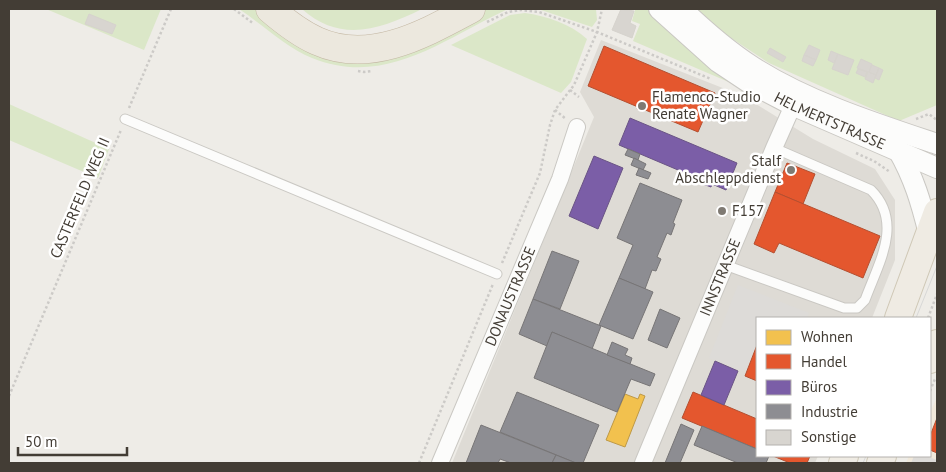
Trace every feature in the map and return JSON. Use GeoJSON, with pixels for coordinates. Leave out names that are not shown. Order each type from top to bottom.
{"type":"FeatureCollection","features":[{"type":"Feature","properties":{"kind":"highway"},"geometry":{"type":"LineString","coordinates":[[270,9],[300,32],[315,40],[342,49],[366,50],[401,42],[471,9]]}},
{"type":"Feature","properties":{"kind":"highway"},"geometry":{"type":"LineString","coordinates":[[292,9],[312,25],[326,33],[357,37],[376,34],[394,28],[435,9]]}},
{"type":"Feature","properties":{"kind":"main road"},"geometry":{"type":"LineString","coordinates":[[898,317],[933,223]]}},
{"type":"Feature","properties":{"kind":"main road"},"geometry":{"type":"LineString","coordinates":[[931,358],[937,343]]}},
{"type":"Feature","properties":{"kind":"street","name":"HELMERTSTRASSE"},"geometry":{"type":"LineString","coordinates":[[659,9],[718,62],[748,82],[937,144]]}},
{"type":"Feature","properties":{"kind":"street","name":"HELMERTSTRASSE"},"geometry":{"type":"LineString","coordinates":[[682,9],[712,36],[796,98],[937,168]]}},
{"type":"Feature","properties":{"kind":"street","name":"INNSTRASSE"},"geometry":{"type":"LineString","coordinates":[[644,463],[796,98]]}},
{"type":"Feature","properties":{"kind":"street"},"geometry":{"type":"LineString","coordinates":[[916,137],[933,120]]}},
{"type":"Feature","properties":{"kind":"street","name":"DONAUSTRASSE"},"geometry":{"type":"LineString","coordinates":[[440,463],[560,179],[577,127]]}},
{"type":"Feature","properties":{"kind":"street"},"geometry":{"type":"LineString","coordinates":[[898,150],[933,223]]}},
{"type":"Feature","properties":{"kind":"lane"},"geometry":{"type":"LineString","coordinates":[[125,119],[497,274]]}},
{"type":"Feature","properties":{"kind":"lane"},"geometry":{"type":"LineString","coordinates":[[725,265],[844,308],[857,308],[865,300],[888,237],[888,219],[881,200],[871,190],[774,148]]}},
{"type":"Feature","properties":{"kind":"path","name":"CASTERFELD WEG II"},"geometry":{"type":"LineString","coordinates":[[9,396],[171,9]]}},
{"type":"Feature","properties":{"kind":"path"},"geometry":{"type":"LineString","coordinates":[[419,463],[540,173],[555,110],[570,90],[597,32],[602,9]]}},
{"type":"Feature","properties":{"kind":"path"},"geometry":{"type":"LineString","coordinates":[[597,32],[713,80]]}},
{"type":"Feature","properties":{"kind":"path"},"geometry":{"type":"LineString","coordinates":[[570,90],[579,97]]}},
{"type":"Feature","properties":{"kind":"path"},"geometry":{"type":"LineString","coordinates":[[848,150],[874,161],[891,173]]}},
{"type":"Feature","properties":{"kind":"path"},"geometry":{"type":"LineString","coordinates":[[928,317],[937,294]]}},
{"type":"Feature","properties":{"kind":"path"},"geometry":{"type":"LineString","coordinates":[[931,388],[937,373]]}},
{"type":"Feature","properties":{"kind":"shaded area"},"geometry":{"type":"Polygon","coordinates":[[[601,40],[743,96],[813,139],[875,169],[895,200],[895,260],[872,317],[756,317],[756,457],[818,457],[815,463],[452,463],[594,117],[580,92],[601,40]]]}},
{"type":"Feature","properties":{"kind":"shaded area"},"geometry":{"type":"Polygon","coordinates":[[[738,285],[809,313],[807,317],[756,317],[756,346],[745,372],[709,358],[738,285]]]}},
{"type":"Feature","properties":{"kind":"shaded area"},"geometry":{"type":"Polygon","coordinates":[[[937,397],[937,463],[906,463],[909,457],[931,457],[931,411],[937,397]]]}},
{"type":"Feature","properties":{"kind":"shaded area"},"geometry":{"type":"Polygon","coordinates":[[[914,457],[929,457],[937,460],[937,463],[911,463],[914,457]]]}},
{"type":"Feature","properties":{"kind":"green space"},"geometry":{"type":"Polygon","coordinates":[[[46,9],[161,9],[144,50],[46,9]]]}},
{"type":"Feature","properties":{"kind":"green space"},"geometry":{"type":"Polygon","coordinates":[[[239,9],[260,9],[331,52],[479,9],[508,9],[414,56],[390,63],[365,67],[339,66],[303,54],[239,9]]]}},
{"type":"Feature","properties":{"kind":"green space"},"geometry":{"type":"Polygon","coordinates":[[[302,9],[422,9],[376,27],[346,30],[331,27],[302,9]]]}},
{"type":"Feature","properties":{"kind":"green space"},"geometry":{"type":"Polygon","coordinates":[[[538,9],[596,9],[597,20],[592,27],[538,9]]]}},
{"type":"Feature","properties":{"kind":"green space"},"geometry":{"type":"Polygon","coordinates":[[[632,9],[649,9],[688,49],[738,86],[633,41],[640,24],[632,21],[635,10],[632,9]]]}},
{"type":"Feature","properties":{"kind":"green space"},"geometry":{"type":"Polygon","coordinates":[[[695,9],[937,9],[937,105],[899,121],[769,63],[725,34],[695,9]]]}},
{"type":"Feature","properties":{"kind":"green space"},"geometry":{"type":"Polygon","coordinates":[[[525,13],[558,22],[574,29],[587,39],[571,82],[561,93],[451,45],[510,15],[525,13]]]}},
{"type":"Feature","properties":{"kind":"green space"},"geometry":{"type":"Polygon","coordinates":[[[9,104],[109,149],[98,178],[9,140],[9,104]]]}},
{"type":"Feature","properties":{"kind":"building: Wohnen"},"geometry":{"type":"Polygon","coordinates":[[[625,394],[638,399],[640,394],[645,396],[625,447],[606,440],[625,394]]]}},
{"type":"Feature","properties":{"kind":"building: Handel"},"geometry":{"type":"Polygon","coordinates":[[[604,46],[715,93],[698,132],[643,109],[642,111],[637,109],[638,107],[588,86],[604,46]]]}},
{"type":"Feature","properties":{"kind":"building: Handel"},"geometry":{"type":"Polygon","coordinates":[[[787,163],[815,174],[803,204],[775,192],[787,163]]]}},
{"type":"Feature","properties":{"kind":"building: Handel"},"geometry":{"type":"Polygon","coordinates":[[[775,192],[880,236],[863,278],[779,243],[774,253],[754,244],[775,192]]]}},
{"type":"Feature","properties":{"kind":"building: Handel"},"geometry":{"type":"Polygon","coordinates":[[[756,348],[756,381],[745,376],[756,348]]]}},
{"type":"Feature","properties":{"kind":"building: Handel"},"geometry":{"type":"Polygon","coordinates":[[[693,392],[756,419],[756,449],[682,418],[693,392]]]}},
{"type":"Feature","properties":{"kind":"building: Handel"},"geometry":{"type":"Polygon","coordinates":[[[937,418],[937,453],[931,450],[931,433],[937,418]]]}},
{"type":"Feature","properties":{"kind":"building: Handel"},"geometry":{"type":"Polygon","coordinates":[[[775,457],[810,457],[807,463],[790,463],[775,457]]]}},
{"type":"Feature","properties":{"kind":"building: Büros"},"geometry":{"type":"Polygon","coordinates":[[[630,118],[737,163],[726,190],[712,184],[711,187],[703,184],[704,181],[619,145],[630,118]]]}},
{"type":"Feature","properties":{"kind":"building: Büros"},"geometry":{"type":"Polygon","coordinates":[[[594,156],[623,168],[598,229],[569,216],[594,156]]]}},
{"type":"Feature","properties":{"kind":"building: Büros"},"geometry":{"type":"Polygon","coordinates":[[[715,361],[738,371],[724,405],[701,395],[715,361]]]}},
{"type":"Feature","properties":{"kind":"building: Industrie"},"geometry":{"type":"Polygon","coordinates":[[[628,149],[640,154],[638,160],[625,155],[628,149]]]}},
{"type":"Feature","properties":{"kind":"building: Industrie"},"geometry":{"type":"Polygon","coordinates":[[[634,158],[646,164],[643,170],[631,165],[634,158]]]}},
{"type":"Feature","properties":{"kind":"building: Industrie"},"geometry":{"type":"Polygon","coordinates":[[[639,168],[651,173],[648,179],[636,175],[639,168]]]}},
{"type":"Feature","properties":{"kind":"building: Industrie"},"geometry":{"type":"Polygon","coordinates":[[[640,183],[682,200],[673,223],[675,224],[671,235],[667,233],[657,257],[661,259],[656,271],[652,270],[645,289],[619,278],[633,245],[617,238],[640,183]]]}},
{"type":"Feature","properties":{"kind":"building: Industrie"},"geometry":{"type":"Polygon","coordinates":[[[552,251],[579,261],[560,309],[533,299],[552,251]]]}},
{"type":"Feature","properties":{"kind":"building: Industrie"},"geometry":{"type":"Polygon","coordinates":[[[619,278],[653,292],[633,339],[599,325],[619,278]]]}},
{"type":"Feature","properties":{"kind":"building: Industrie"},"geometry":{"type":"Polygon","coordinates":[[[533,299],[601,326],[592,349],[552,332],[547,346],[519,334],[533,299]]]}},
{"type":"Feature","properties":{"kind":"building: Industrie"},"geometry":{"type":"Polygon","coordinates":[[[660,309],[680,318],[667,348],[648,340],[660,309]]]}},
{"type":"Feature","properties":{"kind":"building: Industrie"},"geometry":{"type":"Polygon","coordinates":[[[552,332],[655,374],[650,386],[631,379],[617,412],[534,378],[552,332]]]}},
{"type":"Feature","properties":{"kind":"building: Industrie"},"geometry":{"type":"Polygon","coordinates":[[[612,342],[628,349],[625,355],[632,358],[630,364],[607,355],[612,342]]]}},
{"type":"Feature","properties":{"kind":"building: Industrie"},"geometry":{"type":"Polygon","coordinates":[[[517,392],[599,425],[583,463],[576,463],[500,432],[517,392]]]}},
{"type":"Feature","properties":{"kind":"building: Industrie"},"geometry":{"type":"Polygon","coordinates":[[[681,424],[694,430],[680,463],[665,463],[681,424]]]}},
{"type":"Feature","properties":{"kind":"building: Industrie"},"geometry":{"type":"Polygon","coordinates":[[[481,425],[556,455],[552,463],[511,463],[500,459],[498,463],[466,463],[481,425]]]}},
{"type":"Feature","properties":{"kind":"building: Industrie"},"geometry":{"type":"Polygon","coordinates":[[[702,426],[756,449],[756,457],[769,457],[766,463],[738,463],[694,445],[702,426]]]}},
{"type":"Feature","properties":{"kind":"building: Industrie"},"geometry":{"type":"Polygon","coordinates":[[[556,455],[576,463],[552,463],[556,455]]]}},
{"type":"Feature","properties":{"kind":"building: Sonstige"},"geometry":{"type":"Polygon","coordinates":[[[621,9],[634,11],[630,23],[636,26],[632,38],[612,30],[621,9]]]}},
{"type":"Feature","properties":{"kind":"building: Sonstige"},"geometry":{"type":"Polygon","coordinates":[[[89,14],[116,25],[112,34],[85,24],[89,14]]]}},
{"type":"Feature","properties":{"kind":"building: Sonstige"},"geometry":{"type":"Polygon","coordinates":[[[809,45],[820,50],[816,60],[804,55],[809,45]]]}},
{"type":"Feature","properties":{"kind":"building: Sonstige"},"geometry":{"type":"Polygon","coordinates":[[[770,48],[786,57],[783,62],[767,53],[770,48]]]}},
{"type":"Feature","properties":{"kind":"building: Sonstige"},"geometry":{"type":"Polygon","coordinates":[[[831,51],[838,54],[834,63],[828,60],[831,51]]]}},
{"type":"Feature","properties":{"kind":"building: Sonstige"},"geometry":{"type":"Polygon","coordinates":[[[838,54],[854,60],[848,75],[832,69],[838,54]]]}},
{"type":"Feature","properties":{"kind":"building: Sonstige"},"geometry":{"type":"Polygon","coordinates":[[[804,55],[816,60],[813,66],[802,61],[804,55]]]}},
{"type":"Feature","properties":{"kind":"building: Sonstige"},"geometry":{"type":"Polygon","coordinates":[[[861,59],[872,64],[869,72],[876,75],[873,83],[865,79],[868,72],[857,68],[861,59]]]}},
{"type":"Feature","properties":{"kind":"building: Sonstige"},"geometry":{"type":"Polygon","coordinates":[[[872,65],[879,68],[876,75],[869,72],[872,65]]]}},
{"type":"Feature","properties":{"kind":"building: Sonstige"},"geometry":{"type":"Polygon","coordinates":[[[879,68],[883,70],[879,80],[875,78],[879,68]]]}},
{"type":"Feature","properties":{"kind":"building: Sonstige"},"geometry":{"type":"Polygon","coordinates":[[[858,69],[867,72],[865,77],[856,73],[858,69]]]}},
{"type":"Feature","properties":{"kind":"tram line"},"geometry":{"type":"LineString","coordinates":[[916,317],[937,266]]}},
{"type":"Feature","properties":{"kind":"tram line"},"geometry":{"type":"LineString","coordinates":[[863,463],[866,457]]}},
{"type":"Feature","properties":{"kind":"place","name":"Flamenco-Studio Renate Wagner"},"geometry":{"type":"Point","coordinates":[642,106]}},
{"type":"Feature","properties":{"kind":"place","name":"Stalf Abschleppdienst"},"geometry":{"type":"Point","coordinates":[791,170]}},
{"type":"Feature","properties":{"kind":"place","name":"F157"},"geometry":{"type":"Point","coordinates":[722,211]}}]}
